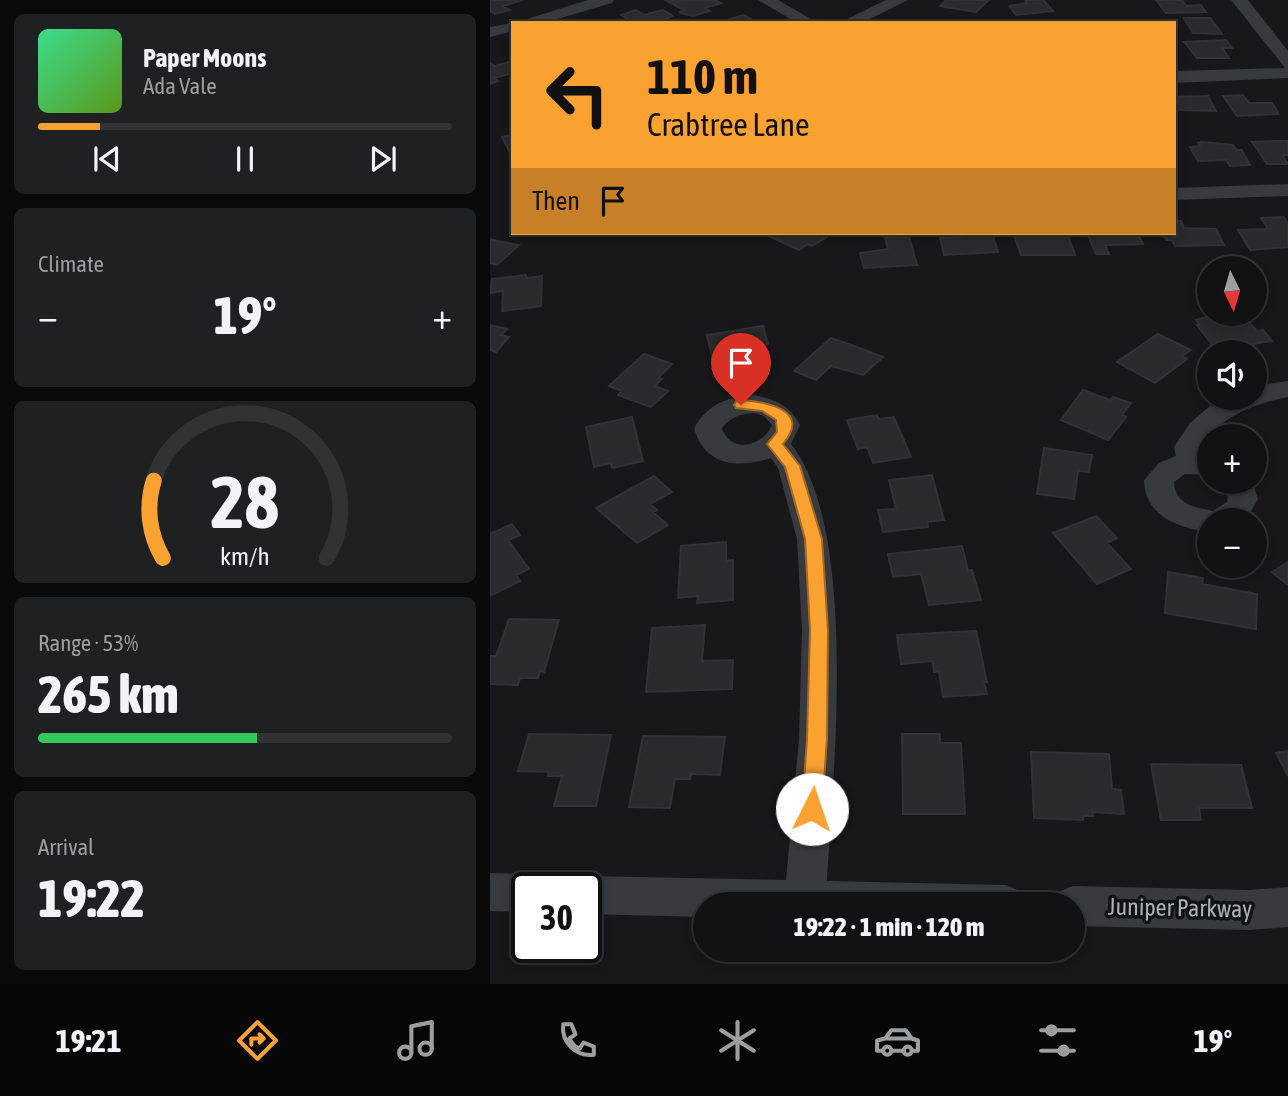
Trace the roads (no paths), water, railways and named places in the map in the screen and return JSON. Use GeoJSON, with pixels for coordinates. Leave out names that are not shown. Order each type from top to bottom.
{"type":"FeatureCollection","features":[{"type":"Feature","properties":{"kind":"street"},"geometry":{"type":"LineString","coordinates":[[531,21],[606,0]]}},
{"type":"Feature","properties":{"kind":"street"},"geometry":{"type":"LineString","coordinates":[[766,0],[806,21]]}},
{"type":"Feature","properties":{"kind":"street"},"geometry":{"type":"LineString","coordinates":[[852,21],[900,0]]}},
{"type":"Feature","properties":{"kind":"street"},"geometry":{"type":"LineString","coordinates":[[1239,0],[1288,63]]}},
{"type":"Feature","properties":{"kind":"street"},"geometry":{"type":"LineString","coordinates":[[490,32],[511,27]]}},
{"type":"Feature","properties":{"kind":"street"},"geometry":{"type":"LineString","coordinates":[[1176,77],[1288,73]]}},
{"type":"Feature","properties":{"kind":"street"},"geometry":{"type":"LineString","coordinates":[[1176,194],[1288,190]]}},
{"type":"Feature","properties":{"kind":"street"},"geometry":{"type":"LineString","coordinates":[[1267,393],[1288,389]]}},
{"type":"Feature","properties":{"kind":"street"},"geometry":{"type":"LineString","coordinates":[[1203,424],[1221,410]]}},
{"type":"Feature","properties":{"kind":"street"},"geometry":{"type":"LineString","coordinates":[[1197,430],[1188,447],[1197,459]]}},
{"type":"Feature","properties":{"kind":"street"},"geometry":{"type":"LineString","coordinates":[[775,444],[792,466],[813,539],[815,565],[819,630],[817,739],[805,892]]}},
{"type":"Feature","properties":{"kind":"street"},"geometry":{"type":"LineString","coordinates":[[1197,464],[1174,466],[1159,480],[1158,489],[1169,507],[1197,519]]}},
{"type":"Feature","properties":{"kind":"street"},"geometry":{"type":"LineString","coordinates":[[490,892],[511,893]]}},
{"type":"Feature","properties":{"kind":"street"},"geometry":{"type":"LineString","coordinates":[[602,895],[693,898]]}},
{"type":"Feature","properties":{"kind":"street","name":"Juniper Parkway"},"geometry":{"type":"LineString","coordinates":[[1085,906],[1249,910],[1288,907]]}}]}
